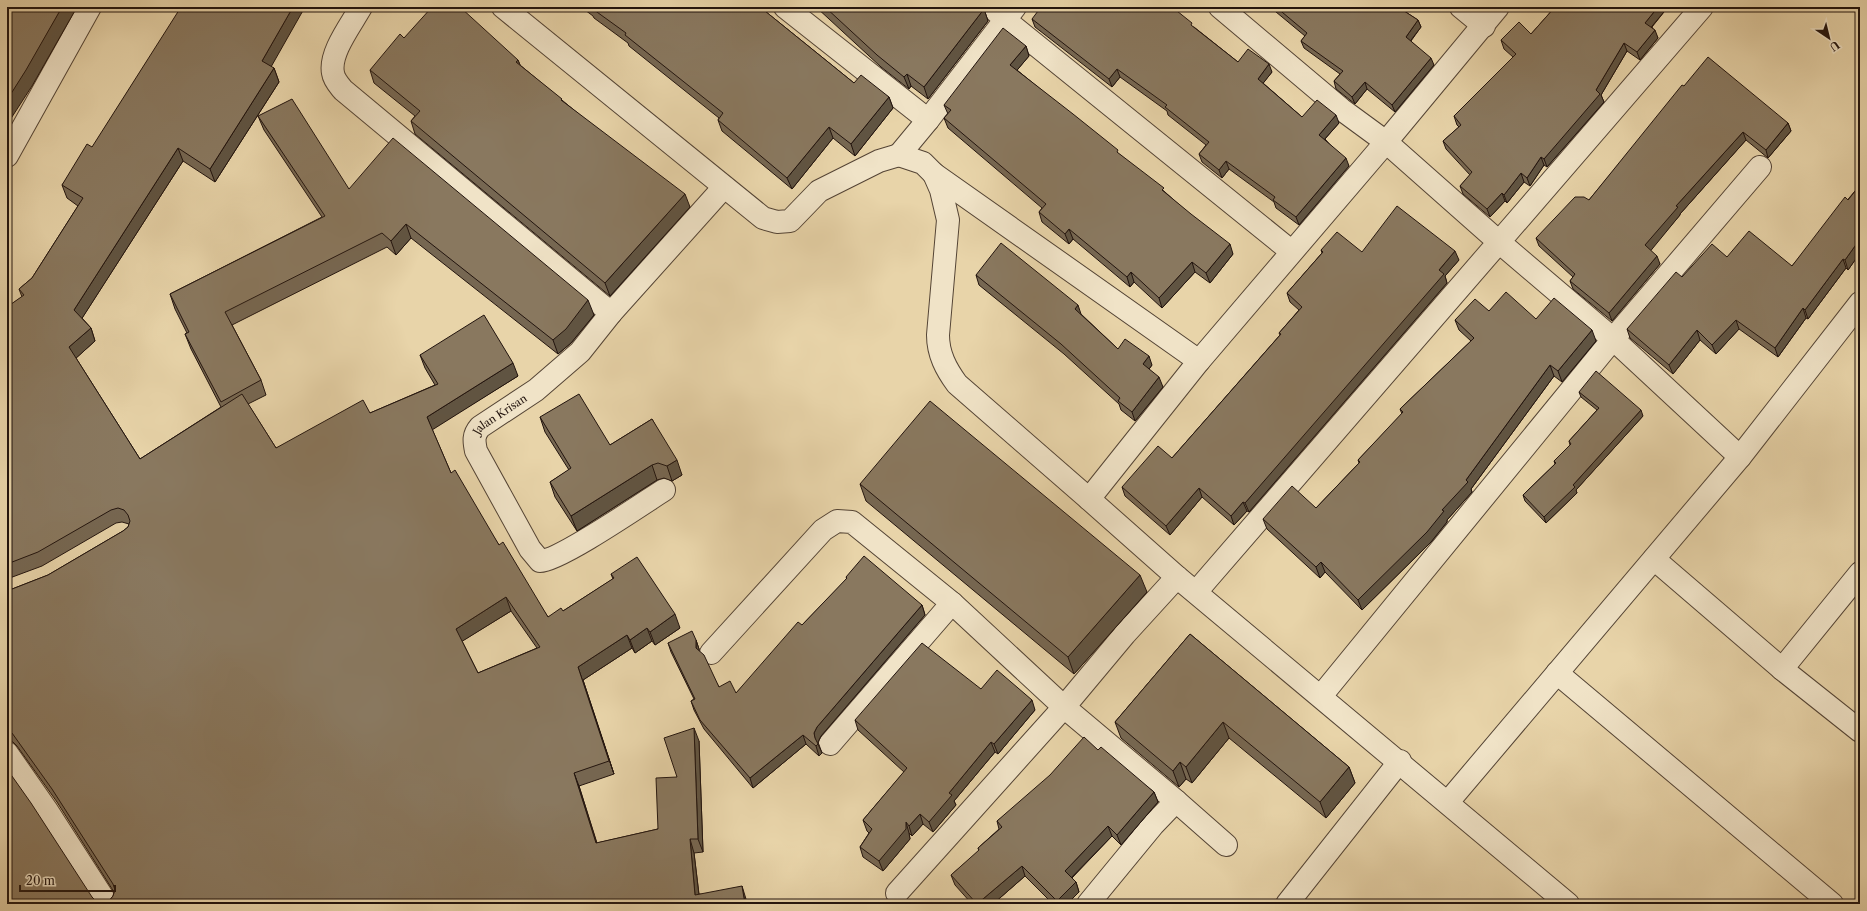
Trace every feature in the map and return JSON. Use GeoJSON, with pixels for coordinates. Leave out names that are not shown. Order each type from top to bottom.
{"type":"FeatureCollection","features":[{"type":"Feature","properties":{"kind":"street"},"geometry":{"type":"LineString","coordinates":[[7,156],[90,7]]}},
{"type":"Feature","properties":{"kind":"street"},"geometry":{"type":"LineString","coordinates":[[361,7],[335,52],[332,62],[333,74],[343,90],[611,313]]}},
{"type":"Feature","properties":{"kind":"street"},"geometry":{"type":"LineString","coordinates":[[503,7],[763,218],[777,222],[790,221],[819,191],[879,161],[899,156],[923,163],[934,174],[1199,361]]}},
{"type":"Feature","properties":{"kind":"street"},"geometry":{"type":"LineString","coordinates":[[785,7],[928,120]]}},
{"type":"Feature","properties":{"kind":"street"},"geometry":{"type":"LineString","coordinates":[[1220,7],[1341,109],[1386,142],[1613,340],[1740,457]]}},
{"type":"Feature","properties":{"kind":"street"},"geometry":{"type":"LineString","coordinates":[[1462,7],[1484,26]]}},
{"type":"Feature","properties":{"kind":"street"},"geometry":{"type":"LineString","coordinates":[[1089,499],[1199,361],[1291,251],[1484,26],[1498,7]]}},
{"type":"Feature","properties":{"kind":"street"},"geometry":{"type":"LineString","coordinates":[[1196,592],[1702,7]]}},
{"type":"Feature","properties":{"kind":"street"},"geometry":{"type":"LineString","coordinates":[[899,156],[928,120],[1004,11],[1291,251]]}},
{"type":"Feature","properties":{"kind":"street"},"geometry":{"type":"LineString","coordinates":[[1321,696],[1613,340],[1760,167]]}},
{"type":"Feature","properties":{"kind":"street"},"geometry":{"type":"LineString","coordinates":[[934,174],[942,190],[948,220],[938,339],[940,352],[948,372],[957,384],[1177,576],[1400,761],[1568,904]]}},
{"type":"Feature","properties":{"kind":"street","name":"Jalan Krisan"},"geometry":{"type":"LineString","coordinates":[[664,490],[568,550],[547,561],[540,561],[530,548],[476,451],[474,440],[476,432],[480,426],[536,390],[580,352],[611,313],[724,187]]}},
{"type":"Feature","properties":{"kind":"street"},"geometry":{"type":"LineString","coordinates":[[1448,802],[1740,457],[1860,303]]}},
{"type":"Feature","properties":{"kind":"street"},"geometry":{"type":"LineString","coordinates":[[711,652],[823,530],[837,521],[852,522],[952,603],[1064,707],[1226,845]]}},
{"type":"Feature","properties":{"kind":"street"},"geometry":{"type":"LineString","coordinates":[[1654,559],[1782,669],[1860,731]]}},
{"type":"Feature","properties":{"kind":"street"},"geometry":{"type":"LineString","coordinates":[[1782,669],[1860,572]]}},
{"type":"Feature","properties":{"kind":"street"},"geometry":{"type":"LineString","coordinates":[[897,893],[1064,707],[1125,634],[1177,576]]}},
{"type":"Feature","properties":{"kind":"street"},"geometry":{"type":"LineString","coordinates":[[830,744],[952,603]]}},
{"type":"Feature","properties":{"kind":"street"},"geometry":{"type":"LineString","coordinates":[[1557,673],[1832,904]]}},
{"type":"Feature","properties":{"kind":"street"},"geometry":{"type":"LineString","coordinates":[[7,753],[42,803],[107,904]]}},
{"type":"Feature","properties":{"kind":"street"},"geometry":{"type":"LineString","coordinates":[[1287,904],[1400,761]]}},
{"type":"Feature","properties":{"kind":"street"},"geometry":{"type":"LineString","coordinates":[[1088,904],[1153,825],[1176,801]]}},
{"type":"Feature","properties":{"kind":"building"},"geometry":{"type":"Polygon","coordinates":[[[7,7],[62,7],[7,100],[7,7]]]}},
{"type":"Feature","properties":{"kind":"building"},"geometry":{"type":"Polygon","coordinates":[[[181,7],[293,7],[262,61],[274,68],[210,169],[178,148],[74,310],[91,328],[69,347],[140,459],[242,394],[276,448],[363,400],[370,413],[438,384],[420,355],[484,315],[513,363],[427,417],[451,473],[455,470],[499,545],[503,542],[548,617],[561,608],[563,611],[614,578],[611,574],[637,557],[675,614],[650,632],[647,628],[630,640],[627,635],[578,667],[609,761],[574,773],[596,843],[658,829],[656,778],[677,777],[664,738],[694,728],[698,839],[690,839],[695,895],[742,886],[745,904],[7,904],[7,769],[92,897],[97,902],[103,903],[109,901],[115,890],[113,884],[52,789],[7,728],[7,591],[48,575],[123,531],[128,527],[130,521],[124,510],[118,508],[111,510],[38,552],[7,564],[7,307],[24,295],[19,289],[32,278],[83,198],[62,185],[87,144],[92,147],[181,7]],[[506,597],[456,629],[478,673],[540,647],[506,597]]]}},
{"type":"Feature","properties":{"kind":"building"},"geometry":{"type":"Polygon","coordinates":[[[432,7],[460,7],[518,60],[516,62],[562,99],[561,100],[685,194],[605,283],[411,121],[420,111],[370,70],[400,34],[404,38],[432,7]]]}},
{"type":"Feature","properties":{"kind":"building"},"geometry":{"type":"Polygon","coordinates":[[[590,7],[760,7],[854,83],[861,75],[889,97],[851,144],[829,127],[787,178],[718,120],[723,113],[625,35],[626,33],[590,7]]]}},
{"type":"Feature","properties":{"kind":"building"},"geometry":{"type":"Polygon","coordinates":[[[825,7],[982,7],[984,9],[924,87],[907,74],[904,77],[877,55],[825,7]]]}},
{"type":"Feature","properties":{"kind":"building"},"geometry":{"type":"Polygon","coordinates":[[[1041,7],[1172,7],[1192,23],[1191,25],[1238,62],[1248,49],[1269,64],[1258,79],[1302,117],[1317,100],[1336,115],[1319,135],[1346,158],[1296,217],[1273,200],[1275,197],[1226,161],[1219,170],[1199,154],[1209,142],[1165,107],[1167,105],[1117,69],[1109,79],[1032,19],[1041,7]]]}},
{"type":"Feature","properties":{"kind":"building"},"geometry":{"type":"Polygon","coordinates":[[[1276,7],[1398,7],[1418,20],[1406,37],[1431,58],[1392,105],[1365,82],[1352,97],[1334,81],[1343,71],[1301,41],[1307,33],[1276,7]]]}},
{"type":"Feature","properties":{"kind":"building"},"geometry":{"type":"Polygon","coordinates":[[[1555,7],[1658,7],[1645,23],[1655,30],[1637,52],[1624,43],[1596,90],[1600,94],[1544,159],[1541,157],[1527,178],[1521,173],[1504,195],[1502,193],[1487,209],[1460,186],[1472,172],[1443,141],[1461,125],[1454,116],[1516,54],[1501,40],[1519,22],[1531,34],[1555,7]]]}},
{"type":"Feature","properties":{"kind":"building"},"geometry":{"type":"Polygon","coordinates":[[[1003,28],[1026,46],[1010,65],[1118,150],[1117,152],[1164,188],[1162,190],[1230,244],[1206,273],[1192,262],[1159,298],[1131,272],[1127,277],[1069,229],[1065,234],[1039,212],[1046,204],[944,118],[951,110],[944,105],[1003,28]]]}},
{"type":"Feature","properties":{"kind":"building"},"geometry":{"type":"Polygon","coordinates":[[[1708,57],[1788,123],[1766,150],[1743,132],[1676,206],[1678,207],[1645,245],[1657,256],[1609,313],[1570,281],[1575,274],[1536,238],[1575,197],[1584,197],[1589,200],[1682,85],[1684,86],[1708,57]]]}},
{"type":"Feature","properties":{"kind":"building"},"geometry":{"type":"Polygon","coordinates":[[[292,99],[349,189],[393,138],[588,300],[566,329],[553,340],[406,224],[391,241],[382,233],[225,312],[261,380],[221,402],[185,334],[189,332],[170,294],[325,216],[258,116],[292,99]]]}},
{"type":"Feature","properties":{"kind":"building"},"geometry":{"type":"Polygon","coordinates":[[[1860,185],[1860,239],[1805,310],[1803,308],[1775,348],[1736,320],[1712,345],[1697,330],[1669,365],[1627,329],[1676,272],[1682,277],[1712,244],[1727,257],[1749,231],[1792,266],[1845,197],[1848,200],[1860,185]]]}},
{"type":"Feature","properties":{"kind":"building"},"geometry":{"type":"Polygon","coordinates":[[[1397,206],[1455,251],[1439,270],[1444,274],[1245,503],[1243,502],[1231,516],[1199,488],[1166,526],[1122,487],[1158,446],[1172,458],[1281,334],[1279,333],[1302,307],[1287,293],[1323,252],[1321,250],[1337,232],[1362,252],[1397,206]]]}},
{"type":"Feature","properties":{"kind":"building"},"geometry":{"type":"Polygon","coordinates":[[[1001,243],[1078,305],[1075,309],[1118,349],[1125,339],[1149,356],[1143,364],[1159,377],[1132,412],[1118,401],[1120,398],[1061,344],[976,275],[1001,243]]]}},
{"type":"Feature","properties":{"kind":"building"},"geometry":{"type":"Polygon","coordinates":[[[1506,292],[1536,319],[1554,298],[1592,330],[1558,371],[1550,365],[1466,480],[1468,482],[1442,510],[1444,511],[1427,532],[1358,600],[1321,562],[1316,567],[1263,519],[1292,486],[1316,508],[1360,462],[1358,460],[1403,412],[1400,409],[1474,338],[1455,320],[1475,299],[1489,311],[1506,292]]]}},
{"type":"Feature","properties":{"kind":"building"},"geometry":{"type":"Polygon","coordinates":[[[1596,371],[1641,410],[1573,485],[1575,487],[1544,517],[1523,495],[1556,463],[1554,461],[1571,444],[1569,441],[1599,408],[1579,392],[1596,371]]]}},
{"type":"Feature","properties":{"kind":"building"},"geometry":{"type":"Polygon","coordinates":[[[579,394],[610,445],[652,419],[677,460],[667,466],[658,463],[652,465],[571,516],[550,482],[571,468],[540,417],[579,394]]]}},
{"type":"Feature","properties":{"kind":"building"},"geometry":{"type":"Polygon","coordinates":[[[930,401],[1140,575],[1068,657],[860,484],[930,401]]]}},
{"type":"Feature","properties":{"kind":"building"},"geometry":{"type":"Polygon","coordinates":[[[864,556],[922,605],[817,727],[814,733],[818,744],[816,746],[803,735],[750,778],[700,720],[691,701],[695,699],[668,643],[692,631],[696,640],[696,648],[704,655],[719,687],[730,681],[736,693],[798,622],[802,625],[847,578],[846,577],[864,556]]]}},
{"type":"Feature","properties":{"kind":"building"},"geometry":{"type":"Polygon","coordinates":[[[1190,634],[1349,767],[1320,802],[1223,722],[1186,767],[1180,762],[1173,771],[1115,722],[1190,634]]]}},
{"type":"Feature","properties":{"kind":"building"},"geometry":{"type":"Polygon","coordinates":[[[922,643],[981,689],[997,670],[1032,700],[994,744],[991,742],[949,793],[952,795],[929,822],[920,814],[909,826],[906,822],[906,829],[879,861],[860,847],[872,829],[863,820],[907,768],[855,720],[922,643]]]}},
{"type":"Feature","properties":{"kind":"building"},"geometry":{"type":"Polygon","coordinates":[[[1084,737],[1098,750],[1101,747],[1154,792],[1117,835],[1108,826],[1065,871],[1076,882],[1057,901],[1022,866],[977,904],[951,875],[1002,827],[997,821],[1050,775],[1084,737]]]}}]}
